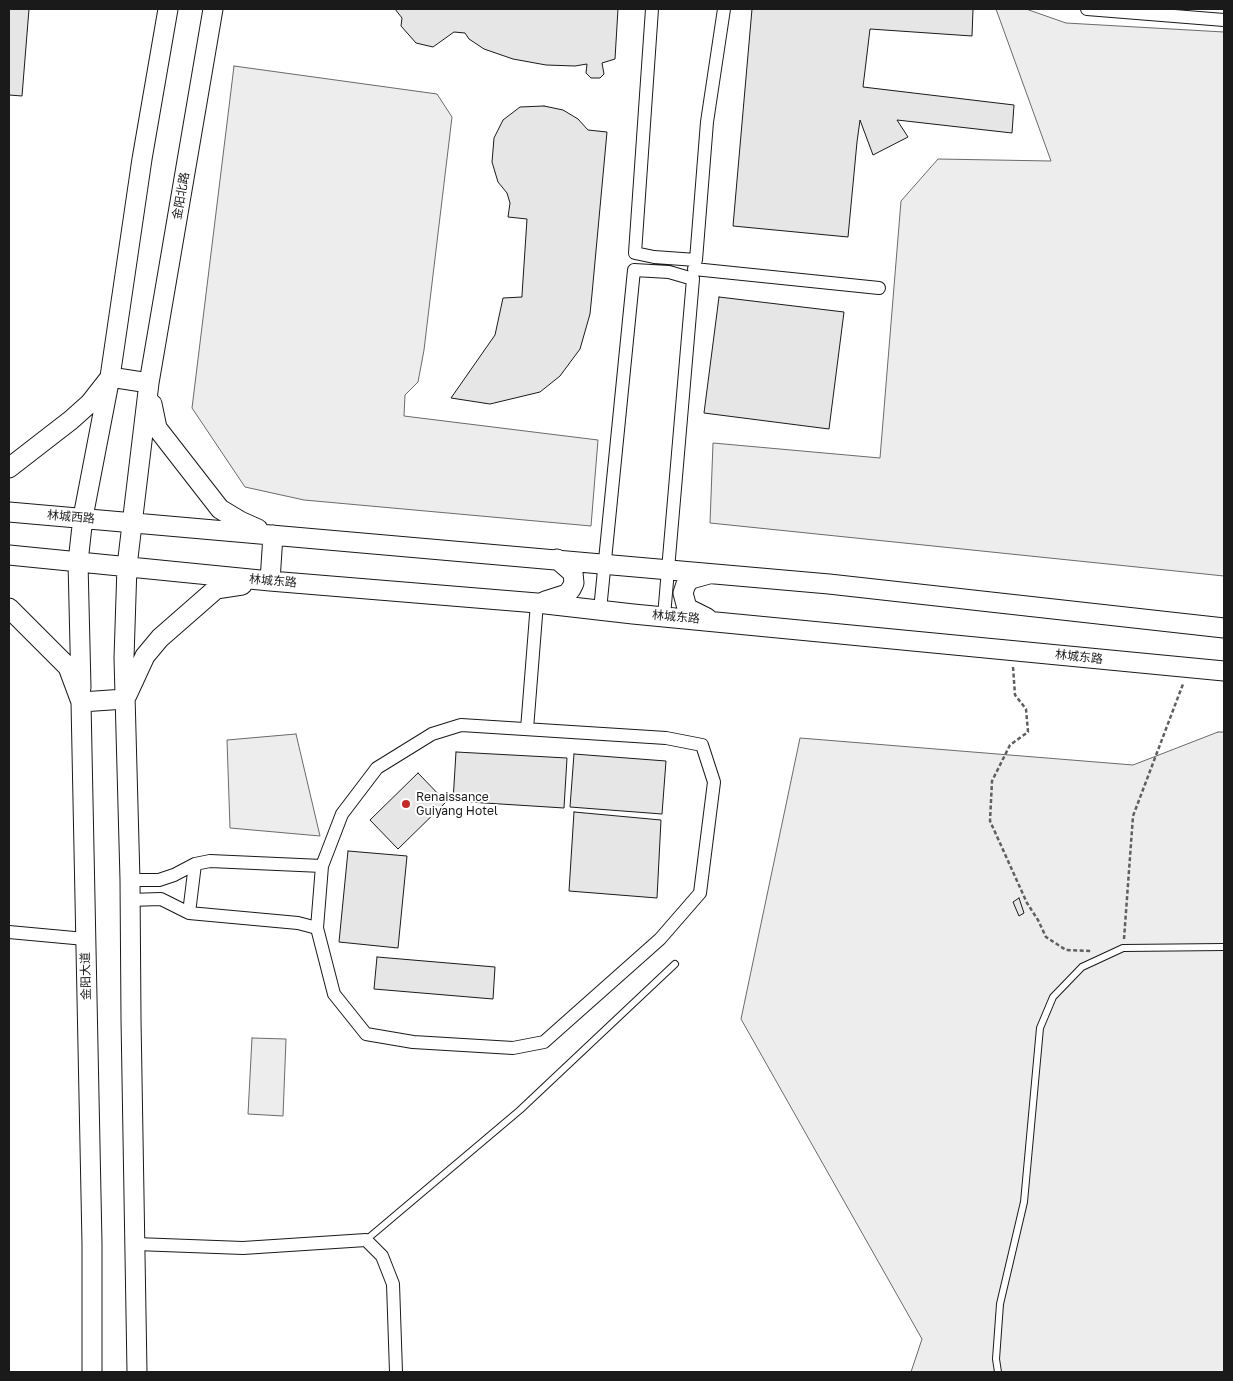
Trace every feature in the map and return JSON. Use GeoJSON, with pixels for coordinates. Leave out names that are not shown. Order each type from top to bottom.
{"type":"FeatureCollection","features":[{"type":"Feature","properties":{"kind":"main road"},"geometry":{"type":"LineString","coordinates":[[125,699],[81,702],[78,562],[83,517],[110,377],[142,159],[168,9]]}},
{"type":"Feature","properties":{"kind":"main road","name":"金阳北路"},"geometry":{"type":"LineString","coordinates":[[125,699],[124,658],[127,566],[149,383],[213,9]]}},
{"type":"Feature","properties":{"kind":"main road"},"geometry":{"type":"LineString","coordinates":[[110,377],[149,383],[157,428],[220,509],[240,521],[273,535]]}},
{"type":"Feature","properties":{"kind":"main road"},"geometry":{"type":"LineString","coordinates":[[9,468],[90,403],[110,377]]}},
{"type":"Feature","properties":{"kind":"main road","name":"林城西路"},"geometry":{"type":"LineString","coordinates":[[9,512],[133,522]]}},
{"type":"Feature","properties":{"kind":"main road"},"geometry":{"type":"LineString","coordinates":[[133,522],[829,584],[1224,628]]}},
{"type":"Feature","properties":{"kind":"main road"},"geometry":{"type":"LineString","coordinates":[[137,1372],[130,880],[125,699],[145,656],[160,638],[216,589],[270,581],[273,535]]}},
{"type":"Feature","properties":{"kind":"main road"},"geometry":{"type":"LineString","coordinates":[[9,555],[127,566]]}},
{"type":"Feature","properties":{"kind":"main road"},"geometry":{"type":"LineString","coordinates":[[537,603],[563,596],[571,589],[574,578],[572,572],[557,560]]}},
{"type":"Feature","properties":{"kind":"main road","name":"林城东路"},"geometry":{"type":"LineString","coordinates":[[127,566],[270,581],[537,603],[1224,671]]}},
{"type":"Feature","properties":{"kind":"main road"},"geometry":{"type":"LineString","coordinates":[[712,574],[691,579],[686,584],[683,593],[688,608],[713,621]]}},
{"type":"Feature","properties":{"kind":"main road","name":"金阳大道"},"geometry":{"type":"LineString","coordinates":[[9,608],[68,667],[81,702],[92,1244],[92,1372]]}},
{"type":"Feature","properties":{"kind":"street"},"geometry":{"type":"LineString","coordinates":[[600,610],[603,564],[634,270],[652,9]]}},
{"type":"Feature","properties":{"kind":"street"},"geometry":{"type":"LineString","coordinates":[[664,616],[707,122],[724,9]]}},
{"type":"Feature","properties":{"kind":"street"},"geometry":{"type":"LineString","coordinates":[[1087,9],[1224,20]]}},
{"type":"Feature","properties":{"kind":"street"},"geometry":{"type":"LineString","coordinates":[[635,253],[694,269],[879,288]]}},
{"type":"Feature","properties":{"kind":"street"},"geometry":{"type":"LineString","coordinates":[[634,270],[669,272],[694,269]]}},
{"type":"Feature","properties":{"kind":"street"},"geometry":{"type":"LineString","coordinates":[[527,729],[537,603]]}},
{"type":"Feature","properties":{"kind":"street"},"geometry":{"type":"LineString","coordinates":[[461,725],[527,729],[666,738],[702,745],[714,782],[700,893],[660,939],[544,1042],[513,1048],[413,1042],[366,1034],[334,994],[317,928],[322,866],[342,814],[377,768],[432,734],[461,725]]}},
{"type":"Feature","properties":{"kind":"street"},"geometry":{"type":"LineString","coordinates":[[130,880],[159,880],[174,875],[195,864],[210,861],[322,866]]}},
{"type":"Feature","properties":{"kind":"street"},"geometry":{"type":"LineString","coordinates":[[189,913],[195,864]]}},
{"type":"Feature","properties":{"kind":"street"},"geometry":{"type":"LineString","coordinates":[[129,900],[161,899],[189,913],[298,923],[317,928]]}},
{"type":"Feature","properties":{"kind":"street"},"geometry":{"type":"LineString","coordinates":[[9,932],[85,939]]}},
{"type":"Feature","properties":{"kind":"street"},"geometry":{"type":"LineString","coordinates":[[136,1244],[244,1248],[366,1240],[382,1256],[393,1284],[396,1372]]}},
{"type":"Feature","properties":{"kind":"lane"},"geometry":{"type":"LineString","coordinates":[[998,1372],[996,1359],[1000,1304],[1024,1202],[1040,1028],[1053,997],[1082,967],[1123,948],[1224,947]]}},
{"type":"Feature","properties":{"kind":"lane"},"geometry":{"type":"LineString","coordinates":[[366,1240],[520,1110],[675,964]]}},
{"type":"Feature","properties":{"kind":"path"},"geometry":{"type":"LineString","coordinates":[[1013,650],[1014,695],[1026,709],[1028,732],[1010,745],[992,781],[990,820],[1027,903],[1046,937],[1066,950],[1113,952]]}},
{"type":"Feature","properties":{"kind":"path"},"geometry":{"type":"LineString","coordinates":[[1123,948],[1133,816],[1189,668]]}},
{"type":"Feature","properties":{"kind":"shaded area"},"geometry":{"type":"Polygon","coordinates":[[[996,9],[1026,9],[1066,23],[1224,32],[1224,576],[710,523],[713,443],[880,458],[901,201],[938,159],[1051,161],[996,9]]]}},
{"type":"Feature","properties":{"kind":"shaded area"},"geometry":{"type":"Polygon","coordinates":[[[234,66],[437,94],[452,117],[424,350],[418,382],[405,395],[404,416],[598,440],[591,526],[304,500],[245,487],[192,408],[234,66]]]}},
{"type":"Feature","properties":{"kind":"shaded area"},"geometry":{"type":"Polygon","coordinates":[[[1218,732],[1224,732],[1224,1372],[911,1372],[922,1339],[741,1019],[800,738],[1133,765],[1218,732]]]}},
{"type":"Feature","properties":{"kind":"shaded area"},"geometry":{"type":"Polygon","coordinates":[[[296,734],[320,836],[230,828],[227,740],[296,734]]]}},
{"type":"Feature","properties":{"kind":"shaded area"},"geometry":{"type":"Polygon","coordinates":[[[252,1038],[286,1039],[283,1116],[248,1114],[252,1038]]]}},
{"type":"Feature","properties":{"kind":"building"},"geometry":{"type":"Polygon","coordinates":[[[9,9],[29,9],[22,96],[9,95],[9,9]]]}},
{"type":"Feature","properties":{"kind":"building"},"geometry":{"type":"Polygon","coordinates":[[[395,9],[618,9],[615,59],[602,63],[604,74],[600,78],[591,78],[586,73],[587,64],[575,66],[546,65],[513,59],[484,49],[469,39],[465,33],[454,32],[433,47],[416,43],[401,26],[402,18],[395,9]]]}},
{"type":"Feature","properties":{"kind":"building"},"geometry":{"type":"Polygon","coordinates":[[[752,9],[973,9],[972,36],[870,29],[863,87],[1014,105],[1012,133],[897,120],[908,137],[873,155],[860,120],[848,237],[733,226],[752,9]]]}},
{"type":"Feature","properties":{"kind":"building"},"geometry":{"type":"Polygon","coordinates":[[[544,106],[563,110],[578,119],[588,130],[607,132],[590,314],[580,349],[560,376],[540,392],[490,404],[451,398],[495,335],[503,298],[522,297],[527,219],[508,217],[510,203],[507,193],[498,182],[492,162],[494,138],[503,120],[520,107],[544,106]]]}},
{"type":"Feature","properties":{"kind":"building"},"geometry":{"type":"Polygon","coordinates":[[[719,297],[844,312],[829,429],[704,413],[719,297]]]}},
{"type":"Feature","properties":{"kind":"building"},"geometry":{"type":"Polygon","coordinates":[[[456,752],[567,758],[564,808],[453,801],[456,752]]]}},
{"type":"Feature","properties":{"kind":"building"},"geometry":{"type":"Polygon","coordinates":[[[574,754],[666,761],[662,814],[570,807],[574,754]]]}},
{"type":"Feature","properties":{"kind":"building"},"geometry":{"type":"Polygon","coordinates":[[[418,773],[446,802],[398,849],[370,820],[418,773]]]}},
{"type":"Feature","properties":{"kind":"building"},"geometry":{"type":"Polygon","coordinates":[[[574,812],[661,820],[657,898],[569,891],[574,812]]]}},
{"type":"Feature","properties":{"kind":"building"},"geometry":{"type":"Polygon","coordinates":[[[348,851],[407,856],[398,948],[339,942],[348,851]]]}},
{"type":"Feature","properties":{"kind":"building"},"geometry":{"type":"Polygon","coordinates":[[[1019,898],[1024,913],[1019,916],[1013,902],[1019,898]]]}},
{"type":"Feature","properties":{"kind":"building"},"geometry":{"type":"Polygon","coordinates":[[[377,957],[495,967],[493,999],[374,989],[377,957]]]}},
{"type":"Feature","properties":{"kind":"place","name":"Renaissance Guiyang Hotel"},"geometry":{"type":"Point","coordinates":[406,804]}}]}
